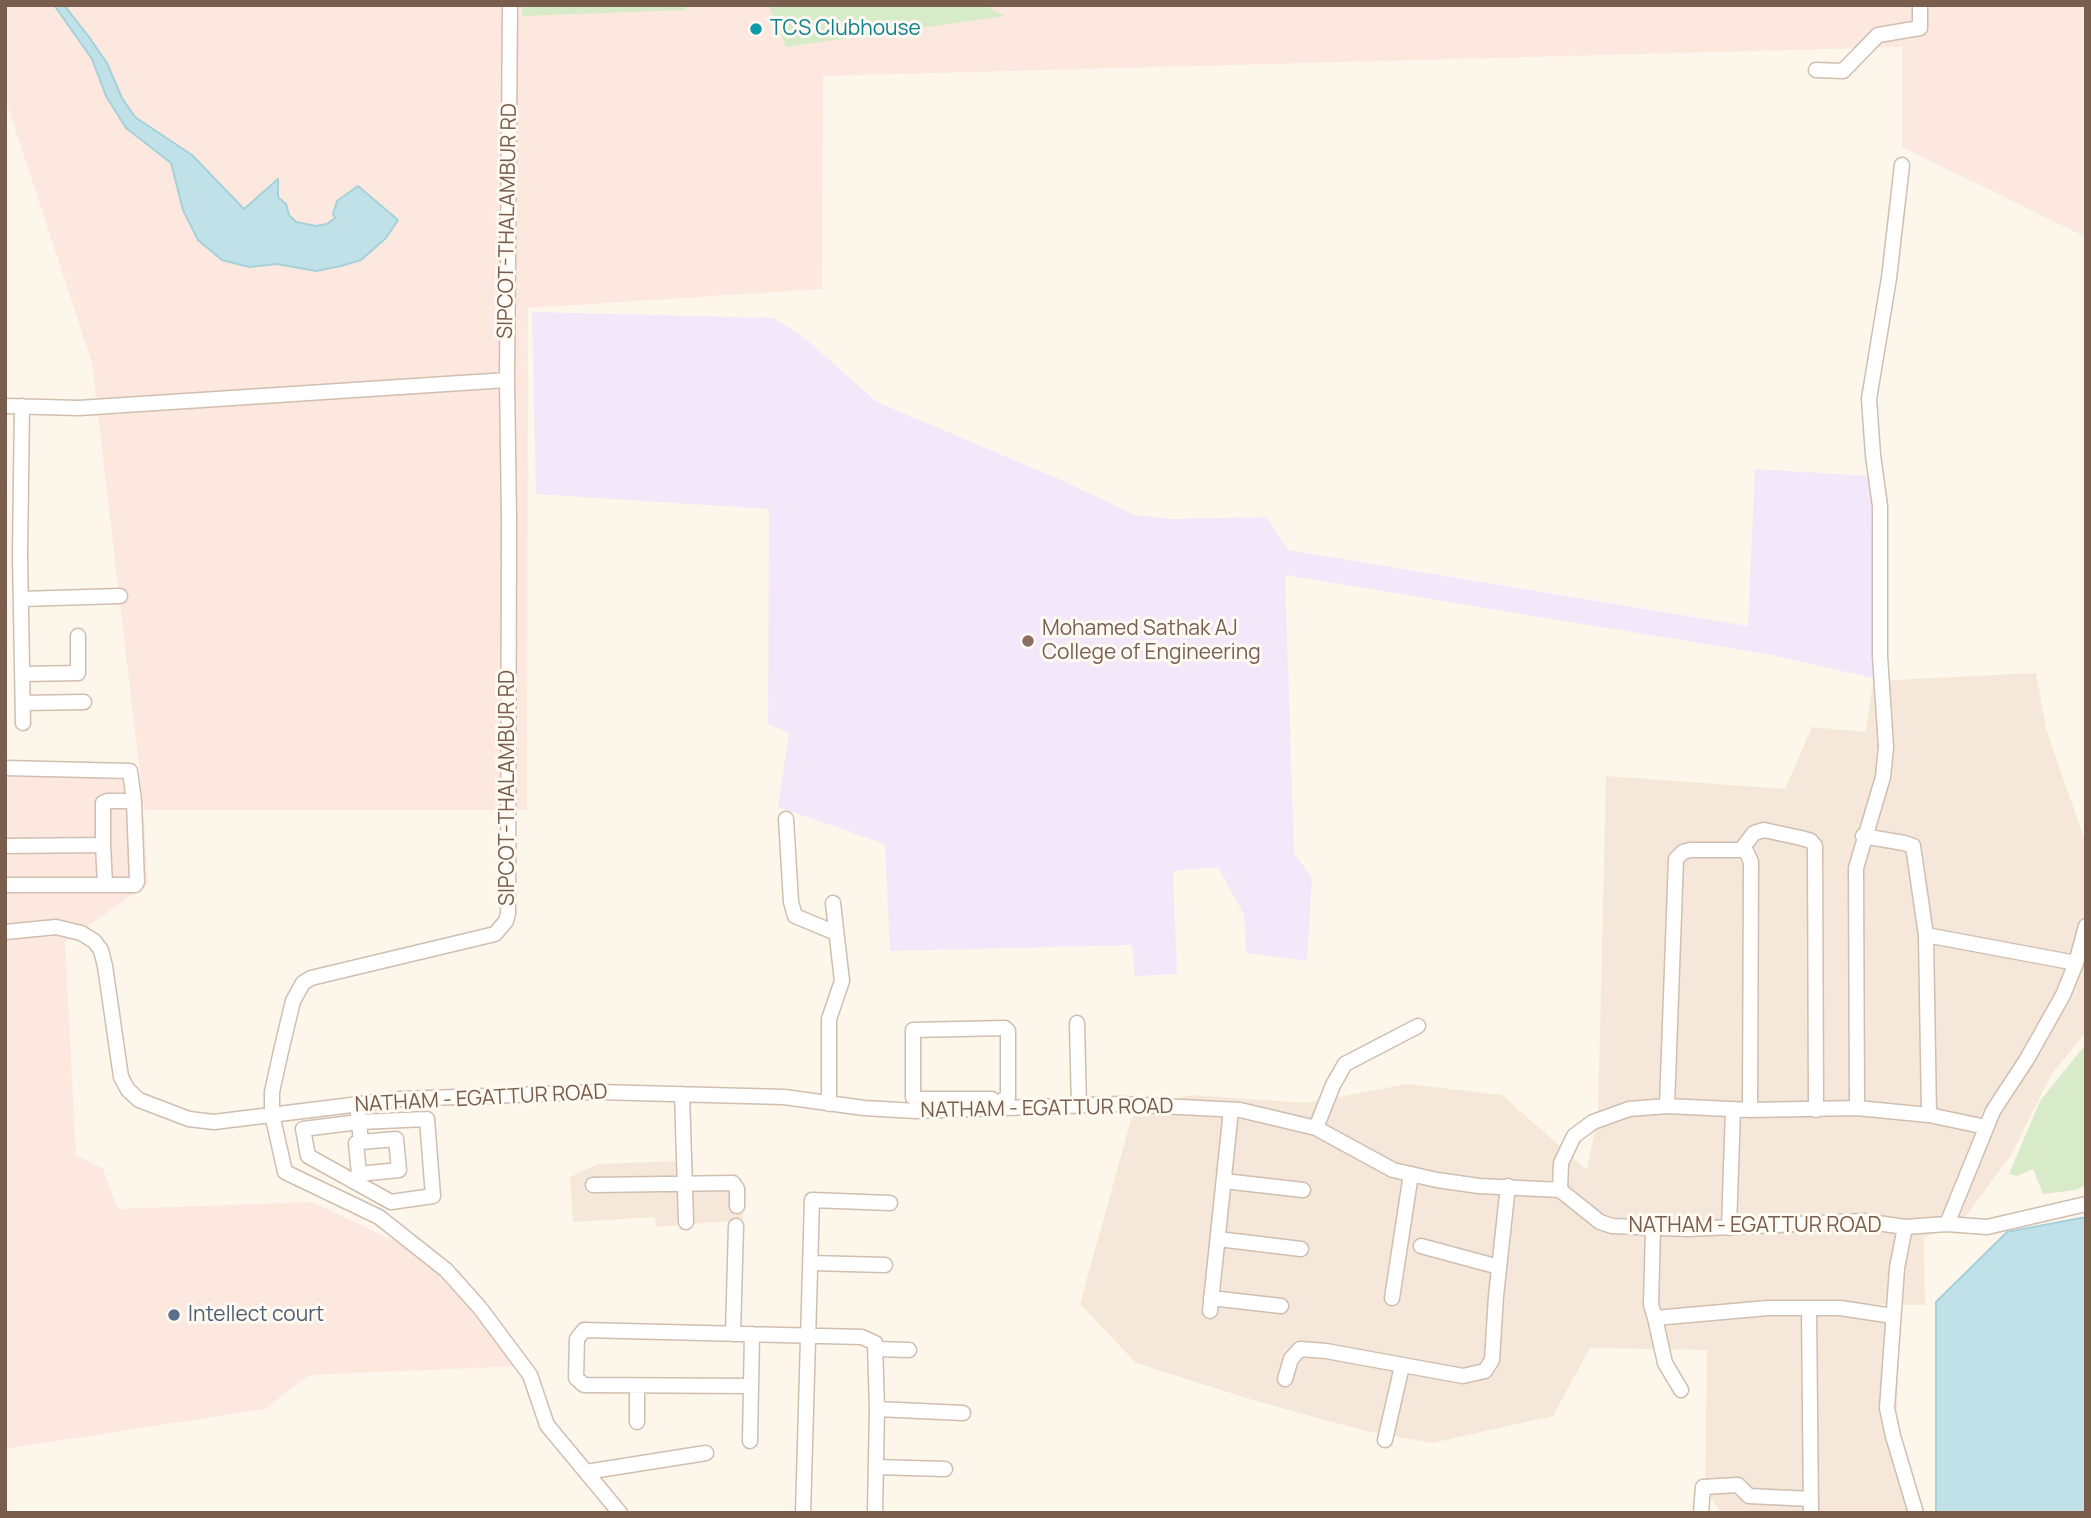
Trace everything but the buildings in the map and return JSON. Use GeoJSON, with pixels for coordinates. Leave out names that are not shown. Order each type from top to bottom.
{"type":"FeatureCollection","features":[{"type":"Feature","properties":{"kind":"street","name":"SIPCOT-THALAMBUR RD"},"geometry":{"type":"LineString","coordinates":[[510,5],[507,380],[509,906],[506,920],[495,934],[311,978],[303,984],[296,992],[281,1051],[272,1092],[272,1114],[285,1172],[379,1217],[446,1269],[480,1308],[530,1376],[547,1425],[620,1513]]}},
{"type":"Feature","properties":{"kind":"street"},"geometry":{"type":"LineString","coordinates":[[1816,70],[1843,71],[1878,35],[1920,28],[1920,5]]}},
{"type":"Feature","properties":{"kind":"street"},"geometry":{"type":"LineString","coordinates":[[1857,1108],[1856,868],[1863,836],[1883,777],[1886,747],[1880,656],[1880,506],[1873,455],[1870,399],[1889,278],[1902,165]]}},
{"type":"Feature","properties":{"kind":"street"},"geometry":{"type":"LineString","coordinates":[[5,406],[79,408],[507,380]]}},
{"type":"Feature","properties":{"kind":"street"},"geometry":{"type":"LineString","coordinates":[[22,406],[23,723]]}},
{"type":"Feature","properties":{"kind":"street"},"geometry":{"type":"LineString","coordinates":[[21,599],[120,596]]}},
{"type":"Feature","properties":{"kind":"street"},"geometry":{"type":"LineString","coordinates":[[23,674],[78,673],[78,636]]}},
{"type":"Feature","properties":{"kind":"street"},"geometry":{"type":"LineString","coordinates":[[23,703],[84,702]]}},
{"type":"Feature","properties":{"kind":"street"},"geometry":{"type":"LineString","coordinates":[[5,768],[132,773],[137,882],[135,885],[5,885]]}},
{"type":"Feature","properties":{"kind":"street"},"geometry":{"type":"LineString","coordinates":[[105,884],[103,803],[134,801]]}},
{"type":"Feature","properties":{"kind":"street"},"geometry":{"type":"LineString","coordinates":[[786,819],[791,902],[795,916],[836,933]]}},
{"type":"Feature","properties":{"kind":"street"},"geometry":{"type":"LineString","coordinates":[[1741,849],[1754,833],[1764,830],[1811,841],[1815,846],[1816,1110]]}},
{"type":"Feature","properties":{"kind":"street"},"geometry":{"type":"LineString","coordinates":[[1863,836],[1904,842],[1913,846],[1926,935],[1929,1115]]}},
{"type":"Feature","properties":{"kind":"street"},"geometry":{"type":"LineString","coordinates":[[5,846],[103,845]]}},
{"type":"Feature","properties":{"kind":"street"},"geometry":{"type":"LineString","coordinates":[[1667,1106],[1676,859],[1690,849],[1741,849],[1746,851],[1751,862],[1751,1110]]}},
{"type":"Feature","properties":{"kind":"street"},"geometry":{"type":"LineString","coordinates":[[829,1104],[829,1019],[842,981],[833,903]]}},
{"type":"Feature","properties":{"kind":"street"},"geometry":{"type":"LineString","coordinates":[[1947,1224],[1993,1111],[2054,1013],[2076,963],[2086,926]]}},
{"type":"Feature","properties":{"kind":"street","name":"NATHAM - EGATTUR ROAD"},"geometry":{"type":"LineString","coordinates":[[5,932],[55,927],[81,933],[94,941],[101,950],[105,967],[121,1077],[128,1090],[139,1100],[189,1119],[214,1122],[400,1100],[598,1092],[784,1097],[829,1104],[1121,1104],[1231,1110],[1316,1128],[1393,1170],[1479,1186],[1560,1190],[1600,1222],[1612,1226],[1653,1229],[1729,1228],[1863,1221],[1905,1227],[1897,1268],[1887,1408],[1916,1513]]}},
{"type":"Feature","properties":{"kind":"street"},"geometry":{"type":"LineString","coordinates":[[1926,935],[2076,963]]}},
{"type":"Feature","properties":{"kind":"street"},"geometry":{"type":"LineString","coordinates":[[1077,1023],[1079,1106]]}},
{"type":"Feature","properties":{"kind":"street"},"geometry":{"type":"LineString","coordinates":[[1316,1128],[1333,1085],[1345,1064],[1418,1026]]}},
{"type":"Feature","properties":{"kind":"street"},"geometry":{"type":"LineString","coordinates":[[916,1105],[913,1097],[913,1031],[1005,1028],[1008,1031],[1008,1097],[1002,1103]]}},
{"type":"Feature","properties":{"kind":"street"},"geometry":{"type":"LineString","coordinates":[[682,1094],[686,1222]]}},
{"type":"Feature","properties":{"kind":"street"},"geometry":{"type":"LineString","coordinates":[[357,1104],[361,1142]]}},
{"type":"Feature","properties":{"kind":"street"},"geometry":{"type":"LineString","coordinates":[[1560,1190],[1561,1163],[1574,1136],[1593,1122],[1629,1109],[1667,1106],[1732,1110],[1857,1108],[1929,1115],[1986,1127]]}},
{"type":"Feature","properties":{"kind":"street"},"geometry":{"type":"LineString","coordinates":[[1231,1110],[1210,1304],[1281,1306]]}},
{"type":"Feature","properties":{"kind":"street"},"geometry":{"type":"LineString","coordinates":[[1729,1228],[1732,1110]]}},
{"type":"Feature","properties":{"kind":"street"},"geometry":{"type":"LineString","coordinates":[[427,1119],[433,1196],[390,1202],[308,1156],[303,1129],[359,1122],[427,1119]]}},
{"type":"Feature","properties":{"kind":"street"},"geometry":{"type":"LineString","coordinates":[[1392,1298],[1411,1174]]}},
{"type":"Feature","properties":{"kind":"street"},"geometry":{"type":"LineString","coordinates":[[1224,1181],[1303,1190]]}},
{"type":"Feature","properties":{"kind":"street"},"geometry":{"type":"LineString","coordinates":[[593,1185],[733,1183],[737,1189],[737,1206]]}},
{"type":"Feature","properties":{"kind":"street"},"geometry":{"type":"LineString","coordinates":[[1285,1379],[1291,1359],[1300,1349],[1326,1351],[1463,1376],[1485,1371],[1492,1360],[1508,1186]]}},
{"type":"Feature","properties":{"kind":"street"},"geometry":{"type":"LineString","coordinates":[[803,1513],[812,1200],[890,1203]]}},
{"type":"Feature","properties":{"kind":"street"},"geometry":{"type":"LineString","coordinates":[[1905,1227],[1947,1224],[1987,1227],[2086,1204]]}},
{"type":"Feature","properties":{"kind":"street"},"geometry":{"type":"LineString","coordinates":[[733,1334],[736,1226]]}},
{"type":"Feature","properties":{"kind":"street"},"geometry":{"type":"LineString","coordinates":[[1653,1229],[1651,1305],[1665,1363],[1681,1390]]}},
{"type":"Feature","properties":{"kind":"street"},"geometry":{"type":"LineString","coordinates":[[1218,1239],[1301,1249]]}},
{"type":"Feature","properties":{"kind":"street"},"geometry":{"type":"LineString","coordinates":[[1421,1246],[1500,1267]]}},
{"type":"Feature","properties":{"kind":"street"},"geometry":{"type":"LineString","coordinates":[[811,1263],[885,1265]]}},
{"type":"Feature","properties":{"kind":"street"},"geometry":{"type":"LineString","coordinates":[[1655,1318],[1768,1308],[1840,1308],[1893,1316]]}},
{"type":"Feature","properties":{"kind":"street"},"geometry":{"type":"LineString","coordinates":[[1702,1513],[1703,1487],[1738,1485],[1749,1496],[1811,1506],[1809,1308]]}},
{"type":"Feature","properties":{"kind":"street"},"geometry":{"type":"LineString","coordinates":[[751,1386],[584,1385],[577,1382],[576,1372],[580,1334],[584,1330],[808,1335],[862,1337],[875,1343],[877,1409],[874,1513]]}},
{"type":"Feature","properties":{"kind":"street"},"geometry":{"type":"LineString","coordinates":[[750,1441],[752,1334]]}},
{"type":"Feature","properties":{"kind":"street"},"geometry":{"type":"LineString","coordinates":[[876,1349],[909,1350]]}},
{"type":"Feature","properties":{"kind":"street"},"geometry":{"type":"LineString","coordinates":[[1385,1440],[1402,1366]]}},
{"type":"Feature","properties":{"kind":"street"},"geometry":{"type":"LineString","coordinates":[[637,1386],[637,1422]]}},
{"type":"Feature","properties":{"kind":"street"},"geometry":{"type":"LineString","coordinates":[[877,1409],[963,1413]]}},
{"type":"Feature","properties":{"kind":"street"},"geometry":{"type":"LineString","coordinates":[[586,1472],[706,1453]]}},
{"type":"Feature","properties":{"kind":"street"},"geometry":{"type":"LineString","coordinates":[[876,1467],[945,1469]]}},
{"type":"Feature","properties":{"kind":"shaded area"},"geometry":{"type":"Polygon","coordinates":[[[5,5],[2086,5],[2086,237],[1902,147],[1902,47],[823,76],[822,289],[528,308],[527,810],[145,810],[143,804],[148,884],[65,942],[76,1155],[103,1169],[118,1209],[312,1202],[418,1252],[521,1366],[309,1375],[265,1409],[5,1449],[5,770],[121,766],[141,783],[92,363],[5,98],[5,5]]]}},
{"type":"Feature","properties":{"kind":"shaded area","name":"Mohamed Sathak AJ College of Engineering"},"geometry":{"type":"Polygon","coordinates":[[[532,312],[774,318],[802,336],[877,402],[1061,480],[1135,515],[1172,519],[1266,517],[1288,550],[1748,626],[1755,469],[1870,476],[1877,679],[1772,655],[1285,575],[1294,853],[1312,878],[1307,961],[1246,953],[1244,915],[1218,867],[1173,871],[1177,974],[1135,976],[1132,945],[890,951],[885,844],[778,807],[789,733],[768,724],[769,509],[536,494],[532,312]]]}},
{"type":"Feature","properties":{"kind":"shaded area"},"geometry":{"type":"Polygon","coordinates":[[[2036,673],[2046,729],[2086,844],[2086,1032],[2051,1075],[2011,1155],[1966,1216],[1924,1238],[1925,1305],[1854,1304],[1901,1307],[1896,1430],[1920,1513],[1721,1513],[1705,1488],[1707,1350],[1590,1348],[1553,1416],[1432,1443],[1366,1431],[1256,1401],[1136,1363],[1080,1304],[1134,1109],[1191,1095],[1307,1103],[1407,1084],[1502,1095],[1587,1170],[1598,1114],[1606,776],[1785,789],[1812,727],[1866,732],[1873,681],[2036,673]]]}},
{"type":"Feature","properties":{"kind":"shaded area"},"geometry":{"type":"Polygon","coordinates":[[[679,1103],[691,1103],[693,1182],[740,1182],[743,1220],[656,1227],[655,1217],[573,1222],[570,1177],[598,1164],[682,1161],[679,1103]]]}},
{"type":"Feature","properties":{"kind":"green space"},"geometry":{"type":"Polygon","coordinates":[[[522,5],[685,5],[685,10],[522,16],[522,5]]]}},
{"type":"Feature","properties":{"kind":"green space"},"geometry":{"type":"Polygon","coordinates":[[[768,5],[984,5],[1005,16],[786,47],[768,5]]]}},
{"type":"Feature","properties":{"kind":"green space"},"geometry":{"type":"Polygon","coordinates":[[[2086,1044],[2086,1185],[2076,1190],[2043,1194],[2033,1169],[2017,1176],[2009,1174],[2040,1101],[2086,1044]]]}},
{"type":"Feature","properties":{"kind":"water"},"geometry":{"type":"Polygon","coordinates":[[[54,5],[64,5],[89,37],[107,63],[122,98],[135,117],[192,155],[244,209],[278,179],[278,197],[286,204],[289,215],[296,222],[316,226],[327,224],[335,218],[333,214],[337,201],[358,186],[398,220],[386,238],[361,260],[341,266],[316,271],[277,264],[249,267],[222,260],[198,240],[183,210],[171,163],[126,128],[106,96],[92,59],[54,5]]]}},
{"type":"Feature","properties":{"kind":"water"},"geometry":{"type":"Polygon","coordinates":[[[2086,1217],[2086,1513],[1936,1513],[1936,1302],[2007,1232],[2086,1217]]]}},
{"type":"Feature","properties":{"kind":"place","name":"TCS Clubhouse"},"geometry":{"type":"Point","coordinates":[756,29]}},
{"type":"Feature","properties":{"kind":"place","name":"Mohamed Sathak AJ College of Engineering"},"geometry":{"type":"Point","coordinates":[1028,641]}},
{"type":"Feature","properties":{"kind":"place","name":"Intellect court"},"geometry":{"type":"Point","coordinates":[174,1315]}}]}
